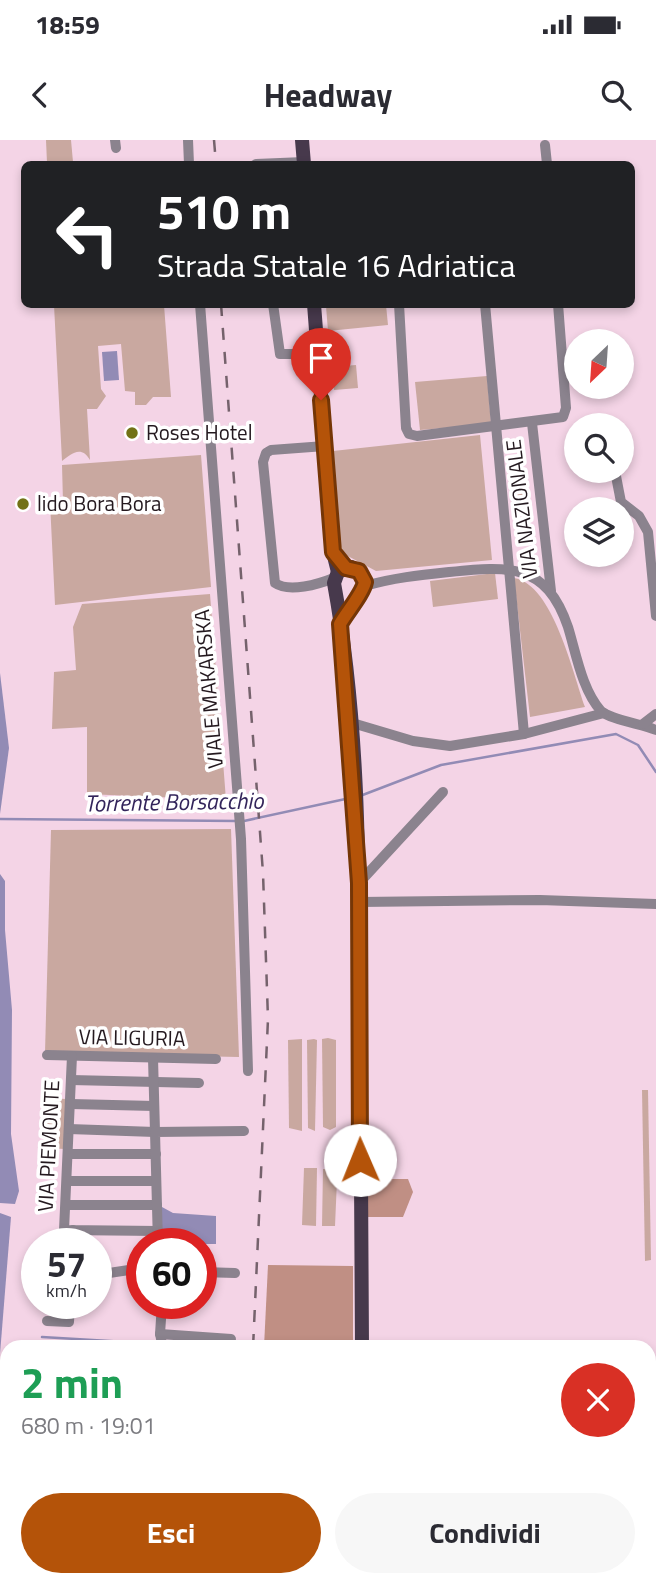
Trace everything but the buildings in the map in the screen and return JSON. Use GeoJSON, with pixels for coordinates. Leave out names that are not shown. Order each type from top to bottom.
{"type":"FeatureCollection","features":[{"type":"Feature","properties":{"kind":"main road"},"geometry":{"type":"LineString","coordinates":[[314,308],[353,768],[359,883],[362,1340]]}},
{"type":"Feature","properties":{"kind":"main road"},"geometry":{"type":"LineString","coordinates":[[338,580],[355,569],[364,580],[340,624]]}},
{"type":"Feature","properties":{"kind":"main road"},"geometry":{"type":"LineString","coordinates":[[338,580],[354,598]]}},
{"type":"Feature","properties":{"kind":"street"},"geometry":{"type":"LineString","coordinates":[[188,140],[189,161]]}},
{"type":"Feature","properties":{"kind":"street"},"geometry":{"type":"LineString","coordinates":[[545,145],[547,161]]}},
{"type":"Feature","properties":{"kind":"street"},"geometry":{"type":"LineString","coordinates":[[274,161],[305,153]]}},
{"type":"Feature","properties":{"kind":"street","name":"VIALE MAKARSKA"},"geometry":{"type":"LineString","coordinates":[[200,308],[241,839],[248,1072]]}},
{"type":"Feature","properties":{"kind":"street"},"geometry":{"type":"LineString","coordinates":[[273,308],[279,354],[318,354]]}},
{"type":"Feature","properties":{"kind":"street"},"geometry":{"type":"LineString","coordinates":[[399,308],[409,434],[417,436],[559,419],[566,412],[558,308]]}},
{"type":"Feature","properties":{"kind":"street","name":"VIA NAZIONALE"},"geometry":{"type":"LineString","coordinates":[[485,308],[524,734]]}},
{"type":"Feature","properties":{"kind":"street","name":"VIA NAZIONALE"},"geometry":{"type":"LineString","coordinates":[[532,423],[551,591]]}},
{"type":"Feature","properties":{"kind":"street"},"geometry":{"type":"LineString","coordinates":[[325,446],[271,450],[266,453],[263,462],[273,581],[282,587],[338,580]]}},
{"type":"Feature","properties":{"kind":"street"},"geometry":{"type":"LineString","coordinates":[[617,483],[621,502],[639,516],[648,532],[656,616]]}},
{"type":"Feature","properties":{"kind":"street","name":"VIA NAZIONALE"},"geometry":{"type":"LineString","coordinates":[[364,580],[384,581],[508,568],[534,578],[551,591],[561,608],[583,677],[604,713]]}},
{"type":"Feature","properties":{"kind":"street"},"geometry":{"type":"LineString","coordinates":[[349,722],[407,739],[444,746],[524,734],[604,713],[656,730]]}},
{"type":"Feature","properties":{"kind":"street"},"geometry":{"type":"LineString","coordinates":[[643,724],[656,713]]}},
{"type":"Feature","properties":{"kind":"street"},"geometry":{"type":"LineString","coordinates":[[359,883],[443,792]]}},
{"type":"Feature","properties":{"kind":"street"},"geometry":{"type":"LineString","coordinates":[[359,902],[550,900],[656,904]]}},
{"type":"Feature","properties":{"kind":"street","name":"VIA LIGURIA"},"geometry":{"type":"LineString","coordinates":[[47,1055],[216,1059]]}},
{"type":"Feature","properties":{"kind":"street","name":"VIA PIEMONTE"},"geometry":{"type":"LineString","coordinates":[[64,1228],[72,1056]]}},
{"type":"Feature","properties":{"kind":"street"},"geometry":{"type":"LineString","coordinates":[[153,1058],[158,1228]]}},
{"type":"Feature","properties":{"kind":"street"},"geometry":{"type":"LineString","coordinates":[[71,1080],[199,1083]]}},
{"type":"Feature","properties":{"kind":"street"},"geometry":{"type":"LineString","coordinates":[[71,1104],[154,1106]]}},
{"type":"Feature","properties":{"kind":"street"},"geometry":{"type":"LineString","coordinates":[[69,1129],[244,1131]]}},
{"type":"Feature","properties":{"kind":"street"},"geometry":{"type":"LineString","coordinates":[[68,1154],[156,1154]]}},
{"type":"Feature","properties":{"kind":"street"},"geometry":{"type":"LineString","coordinates":[[67,1181],[156,1181]]}},
{"type":"Feature","properties":{"kind":"street"},"geometry":{"type":"LineString","coordinates":[[66,1205],[157,1205]]}},
{"type":"Feature","properties":{"kind":"street"},"geometry":{"type":"LineString","coordinates":[[217,1272],[234,1273]]}},
{"type":"Feature","properties":{"kind":"street"},"geometry":{"type":"LineString","coordinates":[[47,1321],[69,1322],[69,1319]]}},
{"type":"Feature","properties":{"kind":"street"},"geometry":{"type":"LineString","coordinates":[[161,1319],[161,1340]]}},
{"type":"Feature","properties":{"kind":"street"},"geometry":{"type":"LineString","coordinates":[[160,1334],[231,1339]]}},
{"type":"Feature","properties":{"kind":"shaded area"},"geometry":{"type":"Polygon","coordinates":[[[46,140],[71,140],[73,161],[47,161],[46,140]]]}},
{"type":"Feature","properties":{"kind":"shaded area"},"geometry":{"type":"Polygon","coordinates":[[[54,308],[164,308],[171,397],[153,397],[146,405],[135,405],[135,392],[125,391],[121,344],[98,346],[101,389],[106,396],[97,409],[87,409],[90,460],[87,455],[79,452],[62,461],[54,308]]]}},
{"type":"Feature","properties":{"kind":"shaded area"},"geometry":{"type":"Polygon","coordinates":[[[326,308],[386,308],[388,325],[328,331],[326,308]]]}},
{"type":"Feature","properties":{"kind":"shaded area"},"geometry":{"type":"Polygon","coordinates":[[[117,351],[119,380],[104,381],[102,352],[117,351]]]}},
{"type":"Feature","properties":{"kind":"shaded area"},"geometry":{"type":"Polygon","coordinates":[[[356,365],[358,388],[334,390],[331,367],[356,365]]]}},
{"type":"Feature","properties":{"kind":"shaded area"},"geometry":{"type":"Polygon","coordinates":[[[487,376],[491,424],[420,430],[415,382],[487,376]]]}},
{"type":"Feature","properties":{"kind":"shaded area"},"geometry":{"type":"Polygon","coordinates":[[[480,435],[492,560],[376,571],[344,554],[340,544],[333,451],[480,435]]]}},
{"type":"Feature","properties":{"kind":"shaded area"},"geometry":{"type":"Polygon","coordinates":[[[201,455],[211,587],[55,605],[50,502],[63,502],[62,465],[201,455]]]}},
{"type":"Feature","properties":{"kind":"shaded area"},"geometry":{"type":"Polygon","coordinates":[[[524,478],[528,511],[513,513],[509,480],[524,478]]]}},
{"type":"Feature","properties":{"kind":"shaded area"},"geometry":{"type":"Polygon","coordinates":[[[495,573],[498,599],[433,607],[430,581],[495,573]]]}},
{"type":"Feature","properties":{"kind":"shaded area"},"geometry":{"type":"Polygon","coordinates":[[[514,578],[528,584],[540,596],[550,613],[568,653],[585,707],[530,717],[514,578]]]}},
{"type":"Feature","properties":{"kind":"shaded area"},"geometry":{"type":"Polygon","coordinates":[[[210,594],[226,800],[87,794],[87,727],[52,729],[54,672],[76,670],[73,627],[82,604],[210,594]]]}},
{"type":"Feature","properties":{"kind":"shaded area"},"geometry":{"type":"Polygon","coordinates":[[[0,673],[9,748],[0,814],[0,673]]]}},
{"type":"Feature","properties":{"kind":"shaded area"},"geometry":{"type":"Polygon","coordinates":[[[231,829],[239,1057],[45,1053],[51,830],[231,829]]]}},
{"type":"Feature","properties":{"kind":"shaded area"},"geometry":{"type":"Polygon","coordinates":[[[0,874],[5,881],[5,930],[12,1010],[11,1134],[19,1191],[15,1204],[0,1203],[0,874]]]}},
{"type":"Feature","properties":{"kind":"shaded area"},"geometry":{"type":"Polygon","coordinates":[[[302,1039],[302,1131],[289,1128],[288,1040],[302,1039]]]}},
{"type":"Feature","properties":{"kind":"shaded area"},"geometry":{"type":"Polygon","coordinates":[[[322,1039],[336,1040],[336,1127],[330,1130],[323,1127],[322,1039]]]}},
{"type":"Feature","properties":{"kind":"shaded area"},"geometry":{"type":"Polygon","coordinates":[[[307,1040],[317,1040],[315,1131],[308,1128],[307,1040]]]}},
{"type":"Feature","properties":{"kind":"shaded area"},"geometry":{"type":"Polygon","coordinates":[[[642,1090],[648,1090],[651,1260],[645,1261],[642,1090]]]}},
{"type":"Feature","properties":{"kind":"shaded area"},"geometry":{"type":"Polygon","coordinates":[[[45,1098],[66,1099],[65,1149],[44,1148],[45,1098]]]}},
{"type":"Feature","properties":{"kind":"shaded area"},"geometry":{"type":"Polygon","coordinates":[[[304,1168],[317,1168],[316,1226],[302,1225],[304,1168]]]}},
{"type":"Feature","properties":{"kind":"shaded area"},"geometry":{"type":"Polygon","coordinates":[[[323,1169],[332,1169],[332,1179],[337,1180],[335,1226],[322,1226],[323,1169]]]}},
{"type":"Feature","properties":{"kind":"shaded area"},"geometry":{"type":"Polygon","coordinates":[[[363,1179],[408,1179],[413,1192],[403,1217],[362,1217],[363,1179]]]}},
{"type":"Feature","properties":{"kind":"shaded area"},"geometry":{"type":"Polygon","coordinates":[[[162,1207],[173,1213],[216,1216],[216,1228],[162,1228],[162,1207]]]}},
{"type":"Feature","properties":{"kind":"shaded area"},"geometry":{"type":"Polygon","coordinates":[[[0,1213],[11,1217],[0,1340],[0,1213]]]}},
{"type":"Feature","properties":{"kind":"shaded area"},"geometry":{"type":"Polygon","coordinates":[[[268,1265],[353,1266],[353,1340],[264,1340],[268,1265]]]}},
{"type":"Feature","properties":{"kind":"waterway","name":"Torrente Borsacchio"},"geometry":{"type":"LineString","coordinates":[[360,796],[441,765],[616,734],[638,745],[656,772]]}},
{"type":"Feature","properties":{"kind":"waterway","name":"Torrente Borsacchio"},"geometry":{"type":"LineString","coordinates":[[244,821],[350,798]]}},
{"type":"Feature","properties":{"kind":"waterway","name":"Torrente Borsacchio"},"geometry":{"type":"LineString","coordinates":[[0,819],[237,821]]}},
{"type":"Feature","properties":{"kind":"waterway"},"geometry":{"type":"LineString","coordinates":[[42,1337],[93,1340]]}},
{"type":"Feature","properties":{"kind":"railway"},"geometry":{"type":"LineString","coordinates":[[214,140],[216,161]]}},
{"type":"Feature","properties":{"kind":"railway"},"geometry":{"type":"LineString","coordinates":[[221,308],[263,873],[268,1019],[253,1340]]}},
{"type":"Feature","properties":{"kind":"place","name":"Roses Hotel"},"geometry":{"type":"Point","coordinates":[132,433]}},
{"type":"Feature","properties":{"kind":"place","name":"lido Bora Bora"},"geometry":{"type":"Point","coordinates":[23,504]}},
{"type":"Feature","properties":{"kind":"route"},"geometry":{"type":"LineString","coordinates":[[321,400],[333,552],[346,568],[359,571],[365,582],[363,591],[354,598],[340,624],[353,768],[359,883],[360,1160]]}}]}
